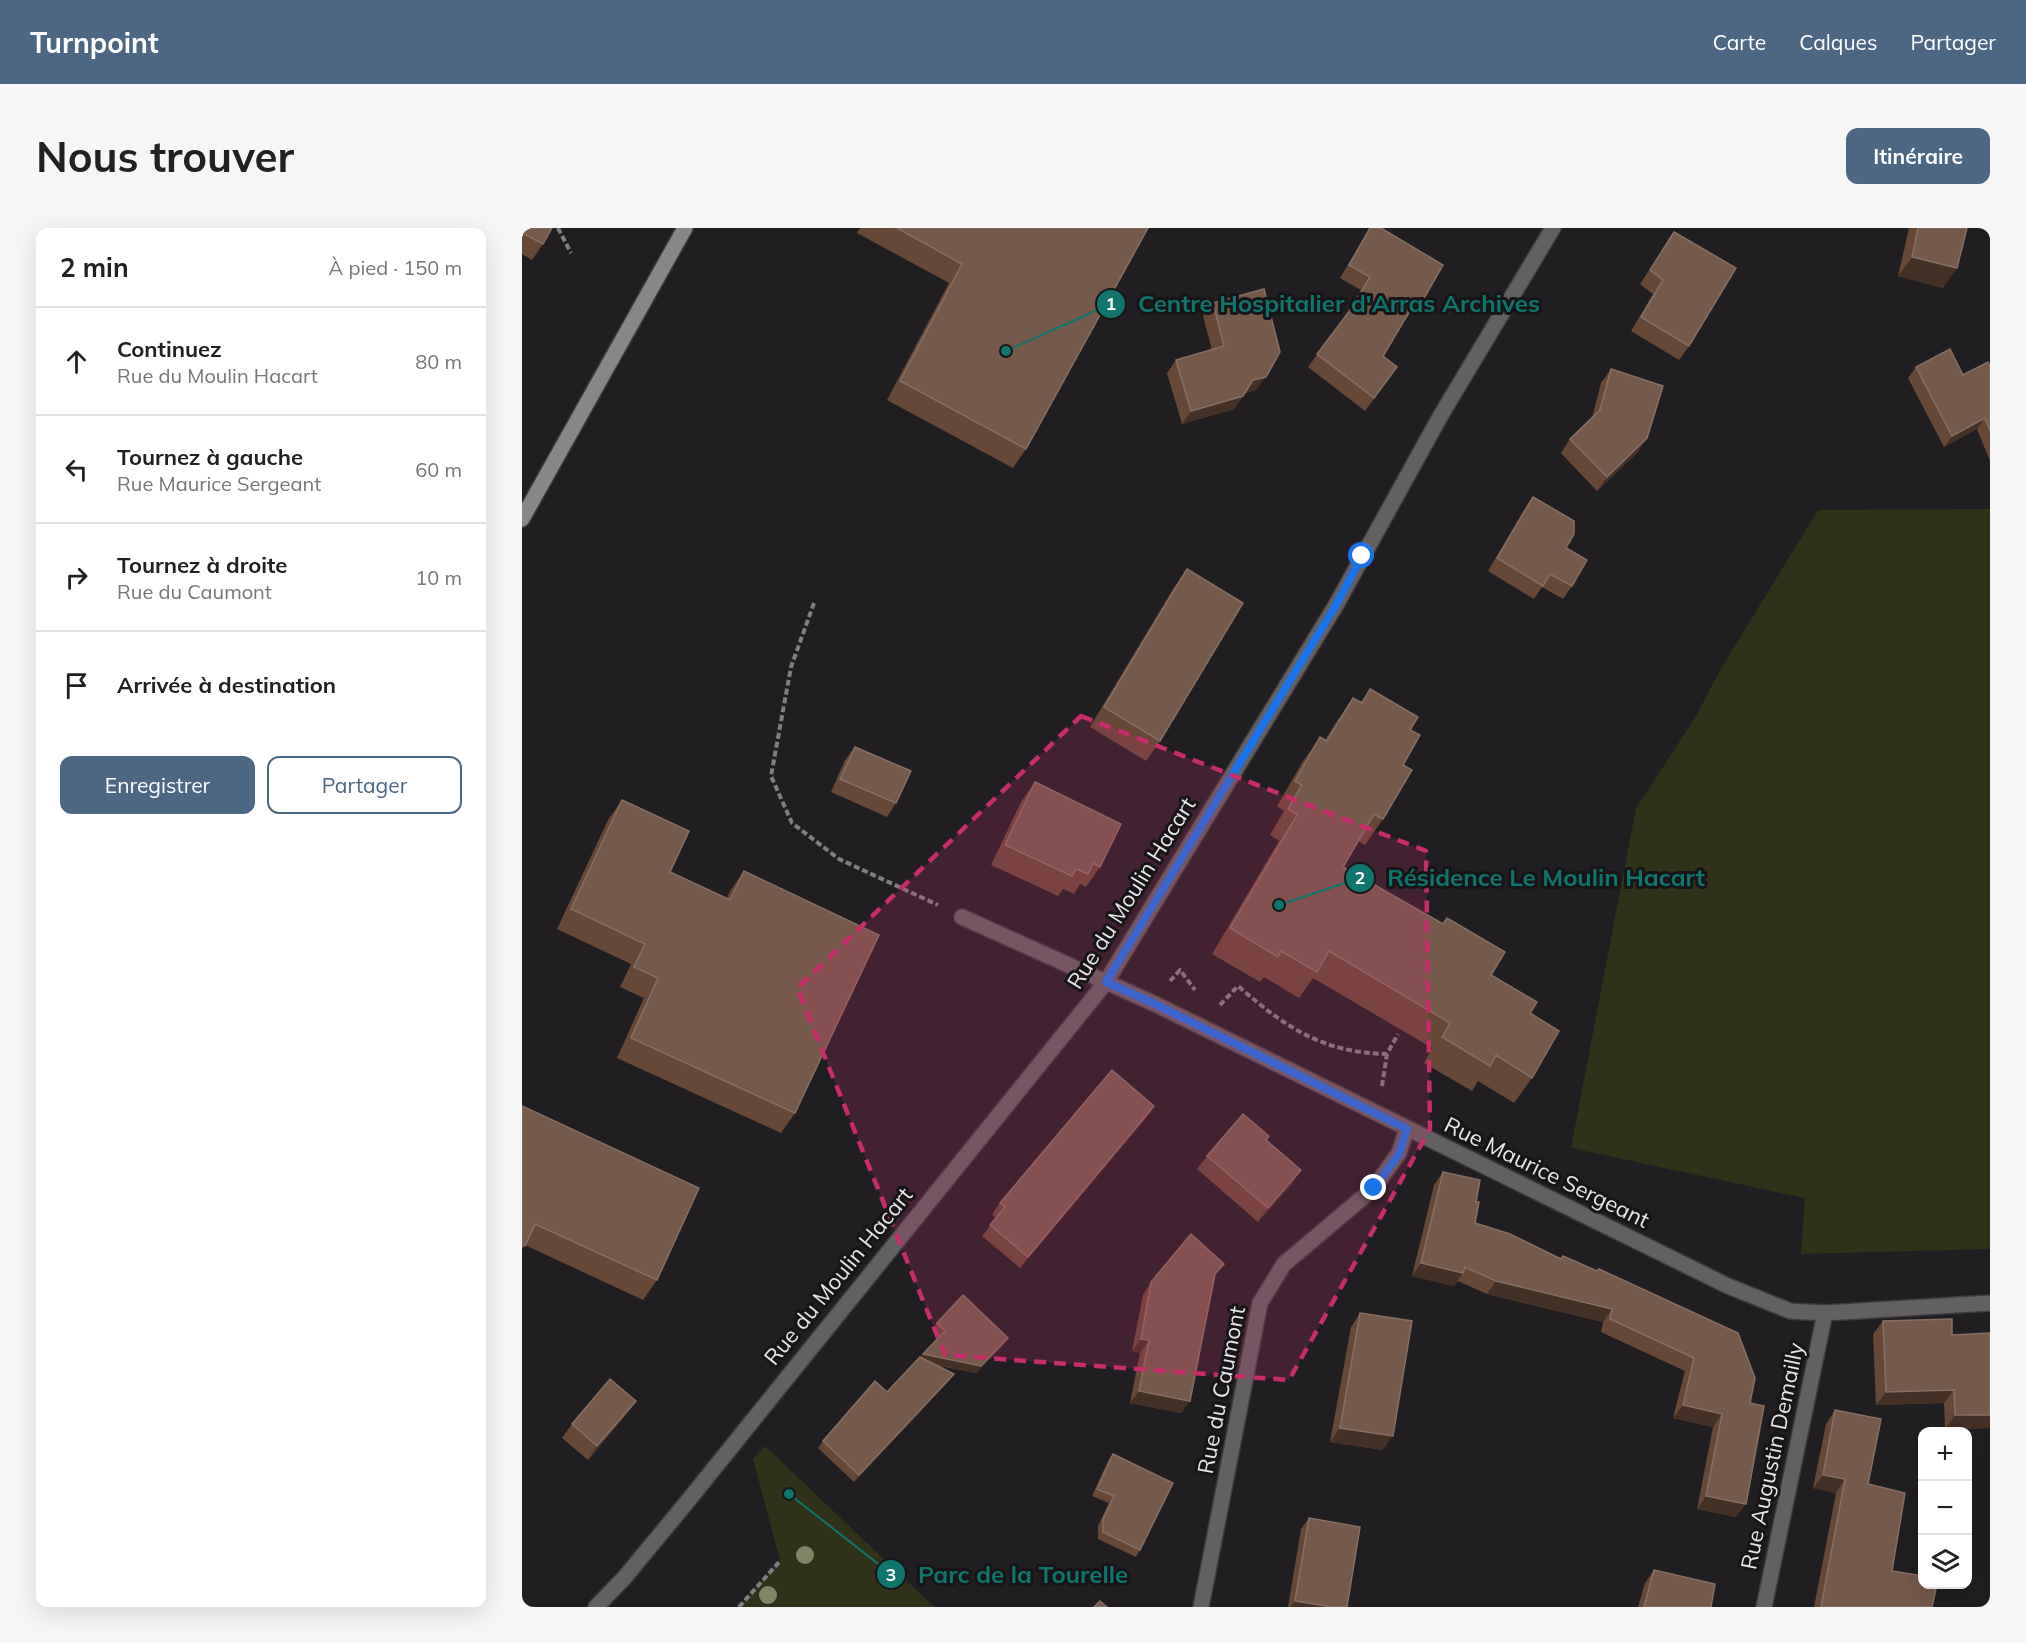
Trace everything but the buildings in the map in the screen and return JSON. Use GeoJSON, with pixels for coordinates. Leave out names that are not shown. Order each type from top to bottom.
{"type":"FeatureCollection","features":[{"type":"Feature","properties":{"kind":"street"},"geometry":{"type":"LineString","coordinates":[[522,519],[685,228]]}},
{"type":"Feature","properties":{"kind":"street","name":"Rue du Moulin Hacart"},"geometry":{"type":"LineString","coordinates":[[596,1607],[625,1577],[687,1502],[1106,982],[1336,605],[1441,415],[1553,228]]}},
{"type":"Feature","properties":{"kind":"street","name":"Rue Maurice Sergeant"},"geometry":{"type":"LineString","coordinates":[[962,917],[1153,1003],[1728,1286],[1790,1311],[1825,1313],[1990,1303]]}},
{"type":"Feature","properties":{"kind":"street","name":"Rue du Caumont"},"geometry":{"type":"LineString","coordinates":[[1201,1607],[1260,1303],[1284,1264],[1374,1188],[1399,1154],[1407,1129]]}},
{"type":"Feature","properties":{"kind":"street","name":"Rue Augustin Demailly"},"geometry":{"type":"LineString","coordinates":[[1764,1607],[1825,1313]]}},
{"type":"Feature","properties":{"kind":"path"},"geometry":{"type":"LineString","coordinates":[[558,228],[571,253]]}},
{"type":"Feature","properties":{"kind":"path"},"geometry":{"type":"LineString","coordinates":[[814,603],[791,667],[771,776],[792,823],[839,859],[962,917]]}},
{"type":"Feature","properties":{"kind":"path"},"geometry":{"type":"LineString","coordinates":[[1217,1008],[1238,986],[1283,1024],[1306,1037],[1362,1054],[1387,1054]]}},
{"type":"Feature","properties":{"kind":"path"},"geometry":{"type":"LineString","coordinates":[[1384,1081],[1387,1054],[1398,1034]]}},
{"type":"Feature","properties":{"kind":"path"},"geometry":{"type":"LineString","coordinates":[[739,1607],[780,1561]]}},
{"type":"Feature","properties":{"kind":"highlighted area"},"geometry":{"type":"Polygon","coordinates":[[[1081,716],[1426,851],[1430,1129],[1289,1380],[945,1355],[797,988],[1081,716]]]}},
{"type":"Feature","properties":{"kind":"green space"},"geometry":{"type":"Polygon","coordinates":[[[1990,509],[1990,1249],[1801,1254],[1805,1198],[1571,1148],[1636,808],[1695,718],[1719,672],[1818,510],[1990,509]]]}},
{"type":"Feature","properties":{"kind":"green space"},"geometry":{"type":"Polygon","coordinates":[[[765,1446],[935,1607],[739,1607],[780,1560],[753,1459],[765,1446]]]}},
{"type":"Feature","properties":{"kind":"place","name":"Centre Hospitalier d'Arras Archives"},"geometry":{"type":"Point","coordinates":[1006,351]}},
{"type":"Feature","properties":{"kind":"place","name":"Résidence Le Moulin Hacart"},"geometry":{"type":"Point","coordinates":[1279,905]}},
{"type":"Feature","properties":{"kind":"place","name":"Parc de la Tourelle"},"geometry":{"type":"Point","coordinates":[789,1494]}},
{"type":"Feature","properties":{"kind":"route"},"geometry":{"type":"LineString","coordinates":[[1362,556],[1336,605],[1106,982],[1407,1129],[1399,1154],[1374,1188]]}}]}
